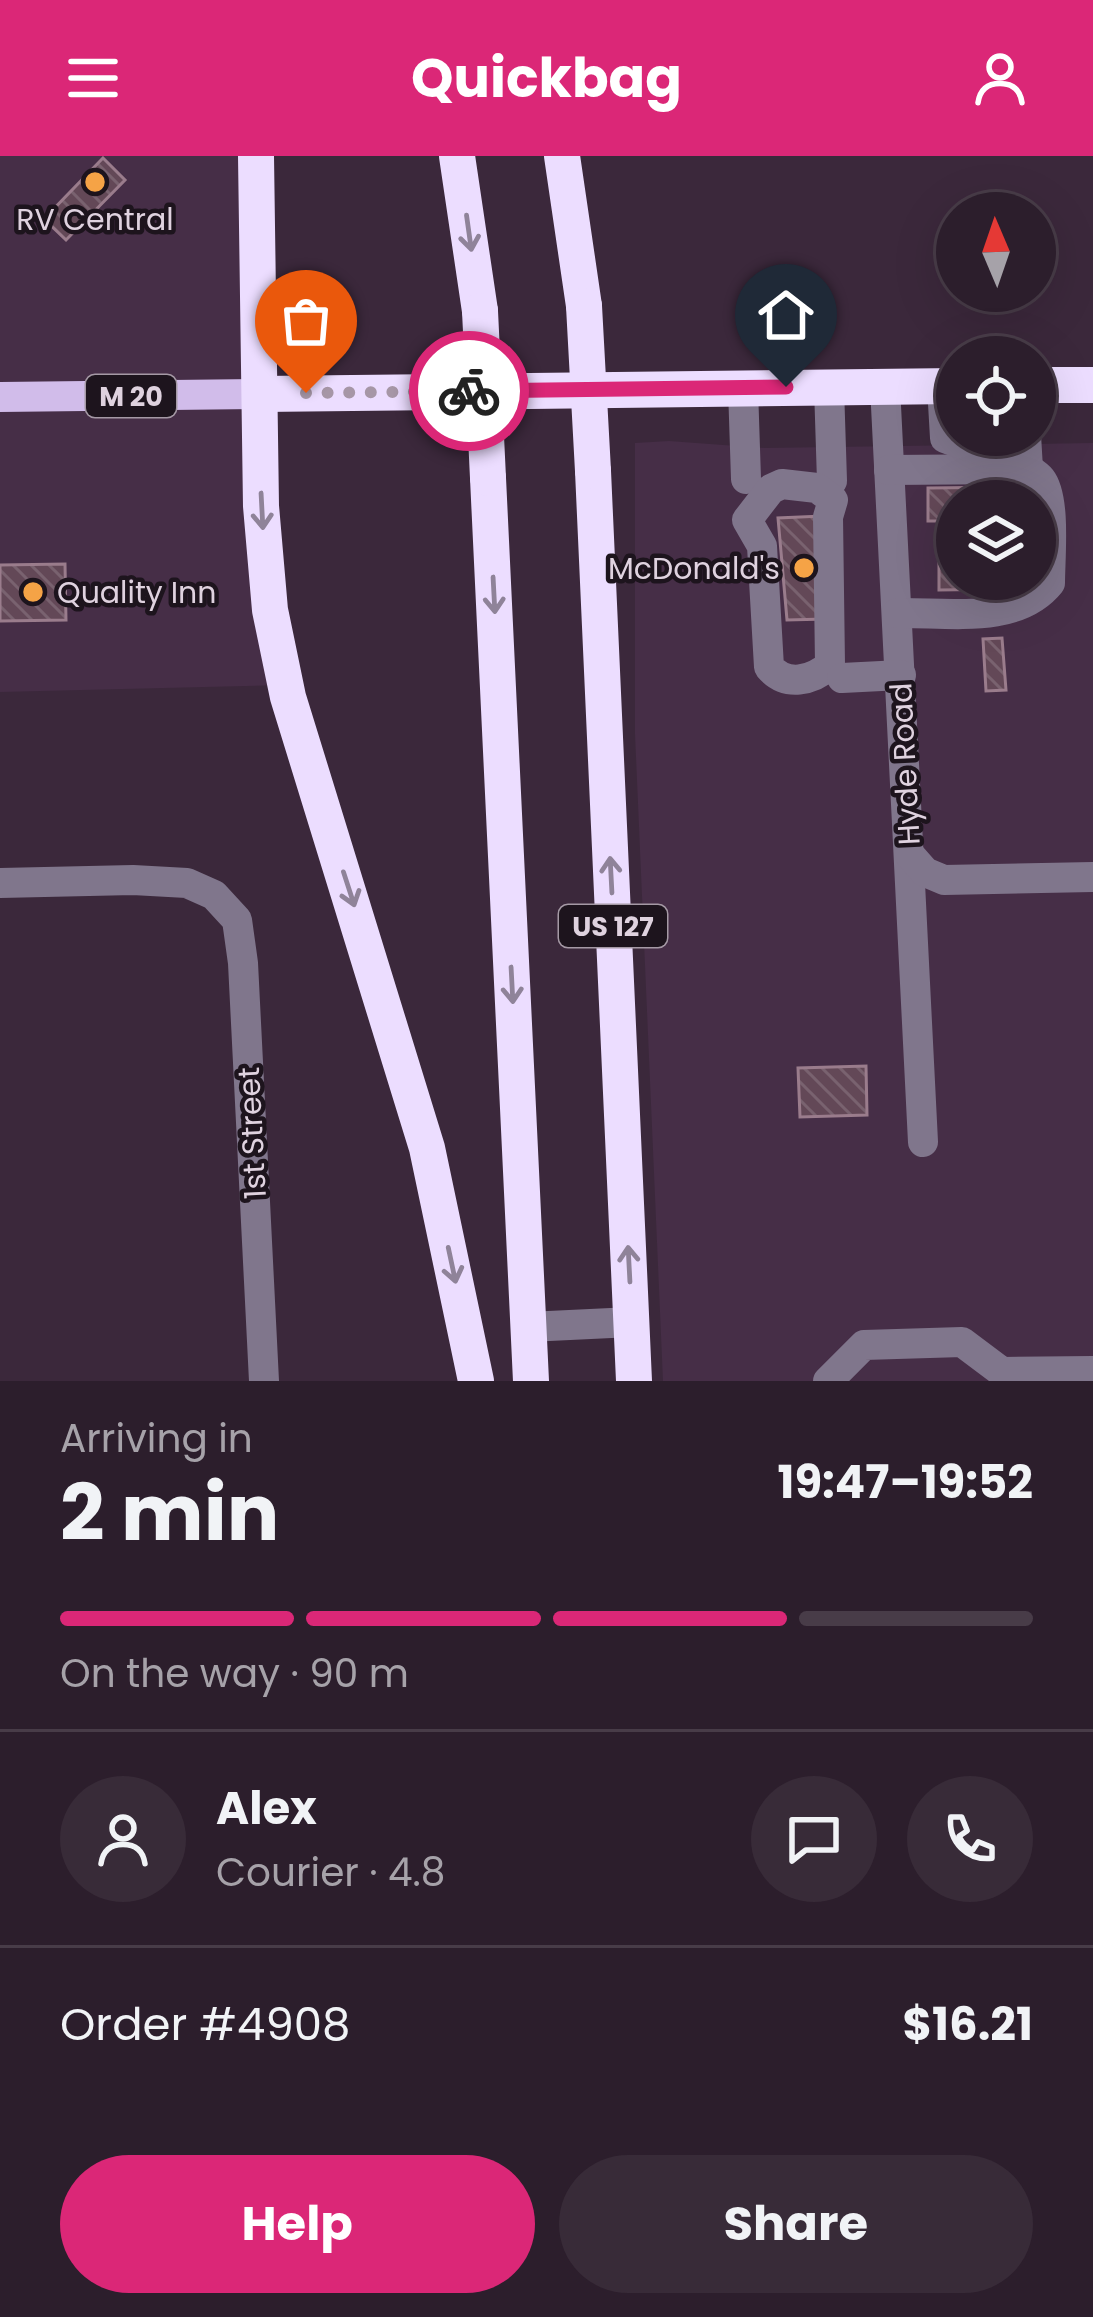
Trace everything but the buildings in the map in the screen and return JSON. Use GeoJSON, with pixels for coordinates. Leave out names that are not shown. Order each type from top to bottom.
{"type":"FeatureCollection","features":[{"type":"Feature","properties":{"kind":"highway"},"geometry":{"type":"LineString","coordinates":[[256,156],[261,506],[270,610],[288,697],[427,1148],[476,1381]]}},
{"type":"Feature","properties":{"kind":"highway"},"geometry":{"type":"LineString","coordinates":[[457,156],[480,311],[531,1381]]}},
{"type":"Feature","properties":{"kind":"highway","name":"US 127"},"geometry":{"type":"LineString","coordinates":[[562,156],[584,306],[634,1381]]}},
{"type":"Feature","properties":{"kind":"highway"},"geometry":{"type":"LineString","coordinates":[[576,242],[584,156]]}},
{"type":"Feature","properties":{"kind":"highway"},"geometry":{"type":"LineString","coordinates":[[1056,385],[1093,385]]}},
{"type":"Feature","properties":{"kind":"highway","name":"M 20"},"geometry":{"type":"LineString","coordinates":[[262,394],[936,386]]}},
{"type":"Feature","properties":{"kind":"main road","name":"M 20"},"geometry":{"type":"LineString","coordinates":[[0,398],[262,394]]}},
{"type":"Feature","properties":{"kind":"street","name":"Hyde Road"},"geometry":{"type":"LineString","coordinates":[[884,386],[923,1142]]}},
{"type":"Feature","properties":{"kind":"street"},"geometry":{"type":"LineString","coordinates":[[829,387],[832,482]]}},
{"type":"Feature","properties":{"kind":"street"},"geometry":{"type":"LineString","coordinates":[[743,388],[746,479]]}},
{"type":"Feature","properties":{"kind":"street"},"geometry":{"type":"LineString","coordinates":[[889,470],[938,456]]}},
{"type":"Feature","properties":{"kind":"street"},"geometry":{"type":"LineString","coordinates":[[897,614],[1006,611],[1038,598],[1050,583],[1048,499],[1042,480],[1028,469],[956,456]]}},
{"type":"Feature","properties":{"kind":"street"},"geometry":{"type":"LineString","coordinates":[[1027,456],[1028,469]]}},
{"type":"Feature","properties":{"kind":"street"},"geometry":{"type":"LineString","coordinates":[[782,484],[817,488],[833,500],[828,517],[833,648],[830,665],[820,674],[782,679],[769,667],[762,546],[747,520],[771,489],[782,484]]}},
{"type":"Feature","properties":{"kind":"street"},"geometry":{"type":"LineString","coordinates":[[842,678],[901,676]]}},
{"type":"Feature","properties":{"kind":"street"},"geometry":{"type":"LineString","coordinates":[[910,855],[925,872],[944,880],[1093,877]]}},
{"type":"Feature","properties":{"kind":"street","name":"1st Street"},"geometry":{"type":"LineString","coordinates":[[0,883],[187,884],[214,895],[237,920],[264,1381]]}},
{"type":"Feature","properties":{"kind":"street"},"geometry":{"type":"LineString","coordinates":[[528,1327],[632,1322]]}},
{"type":"Feature","properties":{"kind":"street"},"geometry":{"type":"LineString","coordinates":[[828,1381],[864,1345],[962,1342],[1002,1372],[1093,1371]]}},
{"type":"Feature","properties":{"kind":"shaded area"},"geometry":{"type":"Polygon","coordinates":[[[0,156],[255,156],[285,685],[0,692],[0,156]]]}},
{"type":"Feature","properties":{"kind":"shaded area"},"geometry":{"type":"Polygon","coordinates":[[[635,443],[765,448],[936,445],[936,456],[1056,456],[1056,444],[1093,443],[1093,1381],[663,1381],[635,734],[635,443]]]}},
{"type":"Feature","properties":{"kind":"way so far"},"geometry":{"type":"LineString","coordinates":[[306,393],[469,391]]}},
{"type":"Feature","properties":{"kind":"place","name":"RV Central"},"geometry":{"type":"Point","coordinates":[95,182]}},
{"type":"Feature","properties":{"kind":"place","name":"McDonald's"},"geometry":{"type":"Point","coordinates":[804,568]}},
{"type":"Feature","properties":{"kind":"place","name":"Quality Inn"},"geometry":{"type":"Point","coordinates":[33,592]}},
{"type":"Feature","properties":{"kind":"route"},"geometry":{"type":"LineString","coordinates":[[469,391],[786,387]]}}]}
